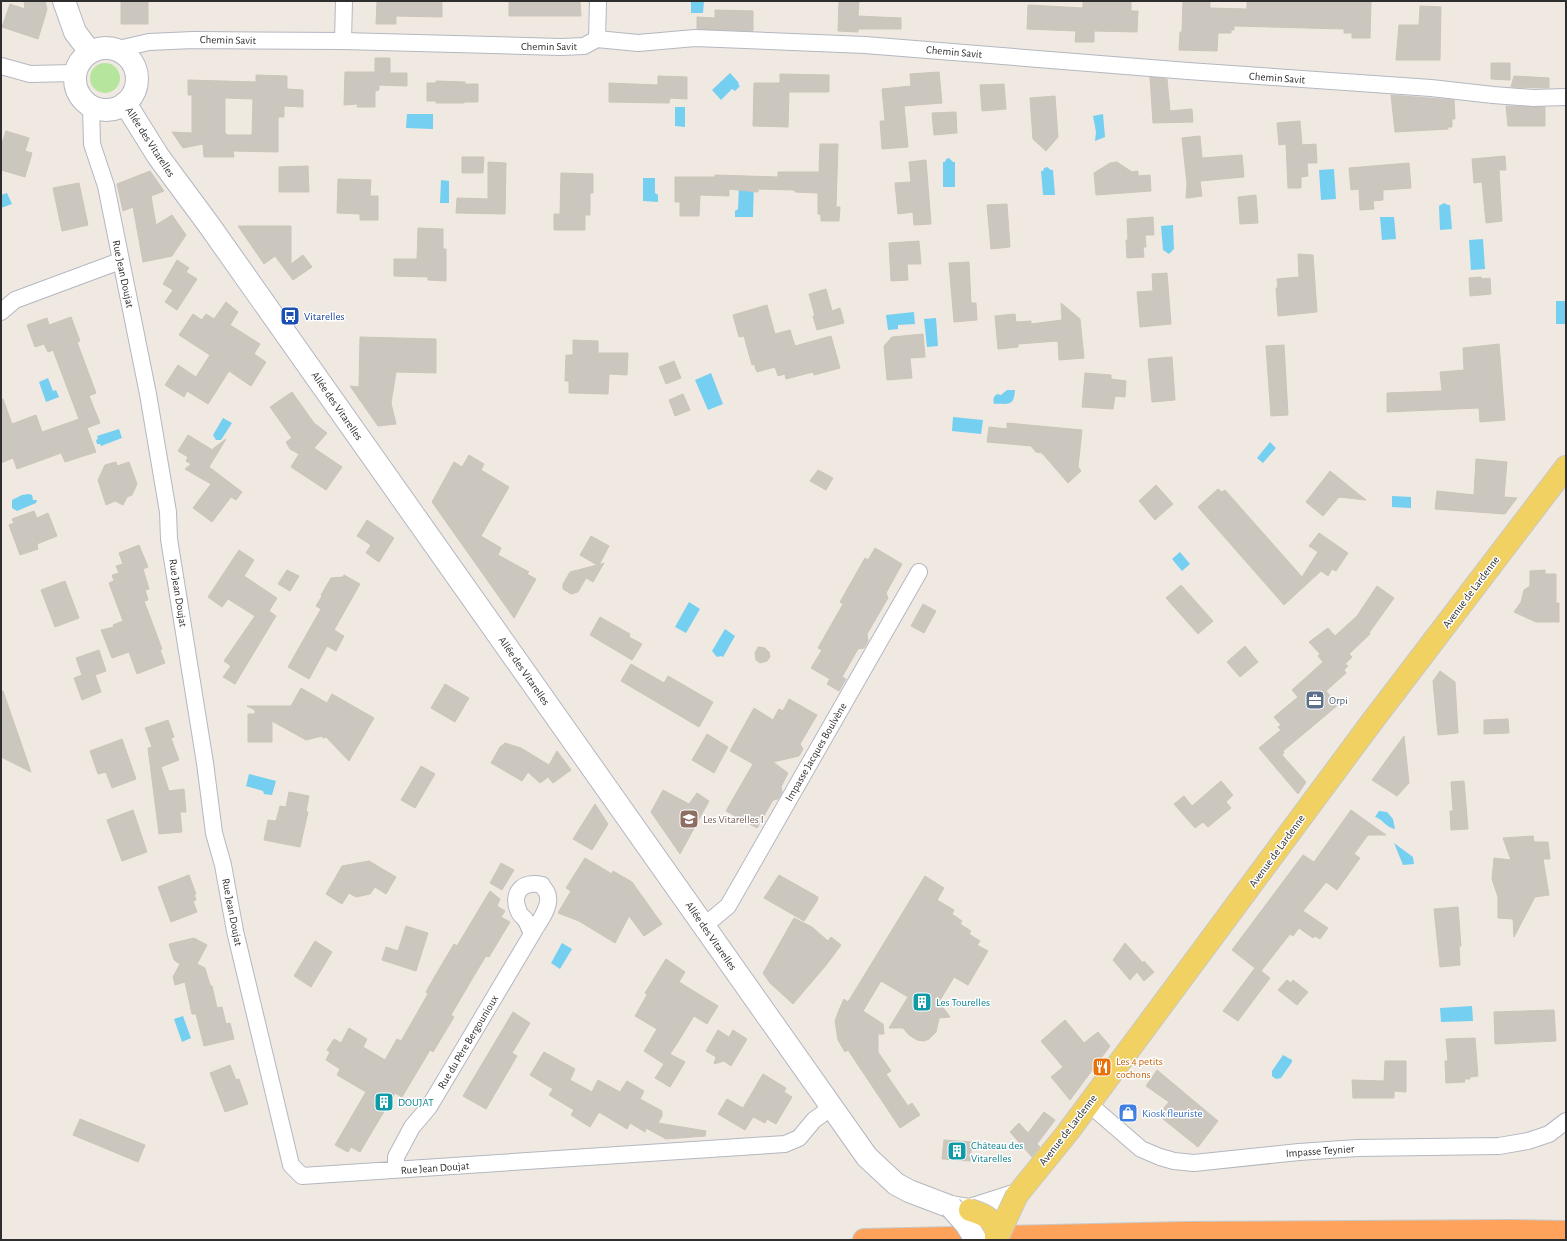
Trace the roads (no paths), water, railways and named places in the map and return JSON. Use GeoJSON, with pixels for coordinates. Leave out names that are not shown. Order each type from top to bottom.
{"type":"FeatureCollection","features":[{"type":"Feature","properties":{"kind":"highway"},"geometry":{"type":"LineString","coordinates":[[864,1240],[1183,1233],[1566,1232]]}},
{"type":"Feature","properties":{"kind":"main road"},"geometry":{"type":"LineString","coordinates":[[64,1],[76,32],[90,52]]}},
{"type":"Feature","properties":{"kind":"main road"},"geometry":{"type":"LineString","coordinates":[[102,49],[114,50],[126,55],[130,60],[136,79],[133,92],[125,103],[119,107],[105,110],[91,106],[80,96],[76,89],[75,73],[83,58],[90,52],[102,49]]}},
{"type":"Feature","properties":{"kind":"main road","name":"Allée des Vitarelles"},"geometry":{"type":"LineString","coordinates":[[125,103],[158,156],[209,225],[867,1157],[886,1176],[906,1190],[960,1208],[966,1224],[976,1240]]}},
{"type":"Feature","properties":{"kind":"main road","name":"Avenue de Lardenne"},"geometry":{"type":"LineString","coordinates":[[996,1240],[1017,1195],[1089,1104],[1371,723],[1566,467]]}},
{"type":"Feature","properties":{"kind":"main road"},"geometry":{"type":"LineString","coordinates":[[960,1208],[1017,1195]]}},
{"type":"Feature","properties":{"kind":"main road"},"geometry":{"type":"LineString","coordinates":[[960,1208],[982,1214],[990,1220],[996,1230],[996,1240]]}},
{"type":"Feature","properties":{"kind":"street"},"geometry":{"type":"LineString","coordinates":[[343,41],[344,1]]}},
{"type":"Feature","properties":{"kind":"street"},"geometry":{"type":"LineString","coordinates":[[597,39],[598,1]]}},
{"type":"Feature","properties":{"kind":"street","name":"Chemin Savit"},"geometry":{"type":"LineString","coordinates":[[114,50],[149,42],[167,40],[343,41],[561,47],[584,46],[597,39],[638,43],[696,38],[865,45],[1188,71],[1431,88],[1533,98],[1566,97]]}},
{"type":"Feature","properties":{"kind":"street"},"geometry":{"type":"LineString","coordinates":[[1,66],[30,74],[75,73]]}},
{"type":"Feature","properties":{"kind":"street","name":"Rue Jean Doujat"},"geometry":{"type":"LineString","coordinates":[[91,106],[92,144],[106,186],[148,394],[168,512],[169,539],[205,763],[214,833],[223,865],[235,930],[291,1166],[302,1176],[785,1144],[799,1138],[814,1120],[832,1107]]}},
{"type":"Feature","properties":{"kind":"street"},"geometry":{"type":"LineString","coordinates":[[1,312],[16,300],[120,261]]}},
{"type":"Feature","properties":{"kind":"street","name":"Impasse Jacques Boulvène"},"geometry":{"type":"LineString","coordinates":[[704,926],[728,906],[919,572]]}},
{"type":"Feature","properties":{"kind":"street","name":"Rue du Père Bergounioux"},"geometry":{"type":"LineString","coordinates":[[396,1170],[396,1157],[412,1127],[429,1107],[532,934]]}},
{"type":"Feature","properties":{"kind":"street","name":"Impasse Teynier"},"geometry":{"type":"LineString","coordinates":[[1089,1104],[1142,1149],[1174,1161],[1194,1163],[1299,1152],[1357,1148],[1499,1146],[1528,1141],[1548,1134],[1566,1121]]}},
{"type":"Feature","properties":{"kind":"water"},"geometry":{"type":"Polygon","coordinates":[[[691,1],[704,1],[703,13],[691,13],[691,1]]]}},
{"type":"Feature","properties":{"kind":"water"},"geometry":{"type":"Polygon","coordinates":[[[730,73],[740,86],[735,91],[732,89],[721,100],[712,90],[730,73]]]}},
{"type":"Feature","properties":{"kind":"water"},"geometry":{"type":"Polygon","coordinates":[[[675,107],[685,107],[685,127],[675,126],[675,107]]]}},
{"type":"Feature","properties":{"kind":"water"},"geometry":{"type":"Polygon","coordinates":[[[407,114],[433,114],[433,129],[406,128],[407,114]]]}},
{"type":"Feature","properties":{"kind":"water"},"geometry":{"type":"Polygon","coordinates":[[[1103,114],[1105,137],[1095,141],[1096,132],[1093,116],[1103,114]]]}},
{"type":"Feature","properties":{"kind":"water"},"geometry":{"type":"Polygon","coordinates":[[[949,158],[955,162],[955,187],[943,187],[943,162],[949,158]]]}},
{"type":"Feature","properties":{"kind":"water"},"geometry":{"type":"Polygon","coordinates":[[[1047,167],[1053,170],[1055,195],[1043,195],[1041,171],[1047,167]]]}},
{"type":"Feature","properties":{"kind":"water"},"geometry":{"type":"Polygon","coordinates":[[[1334,169],[1336,199],[1321,200],[1319,170],[1334,169]]]}},
{"type":"Feature","properties":{"kind":"water"},"geometry":{"type":"Polygon","coordinates":[[[643,178],[655,178],[655,193],[658,195],[658,202],[643,201],[643,178]]]}},
{"type":"Feature","properties":{"kind":"water"},"geometry":{"type":"Polygon","coordinates":[[[441,180],[449,181],[449,203],[440,203],[441,180]]]}},
{"type":"Feature","properties":{"kind":"water"},"geometry":{"type":"Polygon","coordinates":[[[739,183],[754,183],[753,217],[735,217],[735,211],[738,209],[739,183]]]}},
{"type":"Feature","properties":{"kind":"water"},"geometry":{"type":"Polygon","coordinates":[[[7,193],[12,204],[1,208],[1,195],[7,193]]]}},
{"type":"Feature","properties":{"kind":"water"},"geometry":{"type":"Polygon","coordinates":[[[1444,203],[1450,205],[1452,229],[1440,230],[1439,206],[1444,203]]]}},
{"type":"Feature","properties":{"kind":"water"},"geometry":{"type":"Polygon","coordinates":[[[1380,217],[1394,217],[1396,239],[1382,240],[1380,217]]]}},
{"type":"Feature","properties":{"kind":"water"},"geometry":{"type":"Polygon","coordinates":[[[1173,225],[1174,249],[1169,254],[1163,250],[1161,226],[1173,225]]]}},
{"type":"Feature","properties":{"kind":"water"},"geometry":{"type":"Polygon","coordinates":[[[1483,239],[1485,269],[1471,270],[1469,240],[1483,239]]]}},
{"type":"Feature","properties":{"kind":"water"},"geometry":{"type":"Polygon","coordinates":[[[1556,301],[1566,301],[1566,324],[1556,324],[1556,301]]]}},
{"type":"Feature","properties":{"kind":"water"},"geometry":{"type":"Polygon","coordinates":[[[914,312],[915,324],[898,325],[898,329],[888,330],[886,315],[914,312]]]}},
{"type":"Feature","properties":{"kind":"water"},"geometry":{"type":"Polygon","coordinates":[[[936,318],[938,346],[927,347],[924,319],[936,318]]]}},
{"type":"Feature","properties":{"kind":"water"},"geometry":{"type":"Polygon","coordinates":[[[711,373],[723,404],[708,410],[695,380],[711,373]]]}},
{"type":"Feature","properties":{"kind":"water"},"geometry":{"type":"Polygon","coordinates":[[[48,378],[53,391],[56,390],[59,397],[46,402],[39,382],[48,378]]]}},
{"type":"Feature","properties":{"kind":"water"},"geometry":{"type":"Polygon","coordinates":[[[1007,390],[1015,390],[1013,400],[1006,404],[994,404],[993,399],[995,396],[997,394],[1001,395],[1007,390]]]}},
{"type":"Feature","properties":{"kind":"water"},"geometry":{"type":"Polygon","coordinates":[[[953,417],[983,420],[981,434],[952,431],[953,417]]]}},
{"type":"Feature","properties":{"kind":"water"},"geometry":{"type":"Polygon","coordinates":[[[223,418],[232,423],[221,440],[216,440],[213,435],[223,418]]]}},
{"type":"Feature","properties":{"kind":"water"},"geometry":{"type":"Polygon","coordinates":[[[119,429],[122,438],[101,446],[100,444],[97,444],[97,436],[119,429]]]}},
{"type":"Feature","properties":{"kind":"water"},"geometry":{"type":"Polygon","coordinates":[[[1270,442],[1276,448],[1263,463],[1257,458],[1270,442]]]}},
{"type":"Feature","properties":{"kind":"water"},"geometry":{"type":"Polygon","coordinates":[[[22,495],[32,495],[33,500],[37,500],[36,503],[17,511],[12,508],[12,500],[22,495]]]}},
{"type":"Feature","properties":{"kind":"water"},"geometry":{"type":"Polygon","coordinates":[[[1392,496],[1411,497],[1411,508],[1392,507],[1392,496]]]}},
{"type":"Feature","properties":{"kind":"water"},"geometry":{"type":"Polygon","coordinates":[[[1180,552],[1190,564],[1182,571],[1172,559],[1180,552]]]}},
{"type":"Feature","properties":{"kind":"water"},"geometry":{"type":"Polygon","coordinates":[[[689,602],[700,609],[686,633],[675,627],[689,602]]]}},
{"type":"Feature","properties":{"kind":"water"},"geometry":{"type":"Polygon","coordinates":[[[725,629],[735,636],[723,657],[717,657],[712,651],[725,629]]]}},
{"type":"Feature","properties":{"kind":"water"},"geometry":{"type":"Polygon","coordinates":[[[249,774],[276,781],[272,795],[264,794],[263,791],[246,786],[249,774]]]}},
{"type":"Feature","properties":{"kind":"water"},"geometry":{"type":"Polygon","coordinates":[[[1379,811],[1387,812],[1393,819],[1395,829],[1389,827],[1375,817],[1379,811]]]}},
{"type":"Feature","properties":{"kind":"water"},"geometry":{"type":"Polygon","coordinates":[[[1394,843],[1413,857],[1414,864],[1403,865],[1394,843]]]}},
{"type":"Feature","properties":{"kind":"water"},"geometry":{"type":"Polygon","coordinates":[[[562,943],[572,949],[560,969],[551,963],[562,943]]]}},
{"type":"Feature","properties":{"kind":"water"},"geometry":{"type":"Polygon","coordinates":[[[1472,1006],[1473,1021],[1441,1022],[1440,1008],[1472,1006]]]}},
{"type":"Feature","properties":{"kind":"water"},"geometry":{"type":"Polygon","coordinates":[[[183,1016],[191,1038],[182,1042],[174,1019],[183,1016]]]}},
{"type":"Feature","properties":{"kind":"water"},"geometry":{"type":"Polygon","coordinates":[[[1283,1055],[1292,1060],[1292,1062],[1281,1078],[1276,1079],[1272,1076],[1272,1071],[1283,1055]]]}},
{"type":"Feature","properties":{"kind":"place","name":"Vitarelles"},"geometry":{"type":"Point","coordinates":[290,316]}},
{"type":"Feature","properties":{"kind":"place","name":"Orpi"},"geometry":{"type":"Point","coordinates":[1315,700]}},
{"type":"Feature","properties":{"kind":"place","name":"Les Vitarelles I"},"geometry":{"type":"Point","coordinates":[689,819]}},
{"type":"Feature","properties":{"kind":"place","name":"Les Tourelles"},"geometry":{"type":"Point","coordinates":[922,1002]}},
{"type":"Feature","properties":{"kind":"place","name":"Les 4 petits cochons"},"geometry":{"type":"Point","coordinates":[1102,1067]}},
{"type":"Feature","properties":{"kind":"place","name":"DOUJAT"},"geometry":{"type":"Point","coordinates":[384,1102]}},
{"type":"Feature","properties":{"kind":"place","name":"Kiosk fleuriste"},"geometry":{"type":"Point","coordinates":[1128,1113]}},
{"type":"Feature","properties":{"kind":"place","name":"Château des Vitarelles"},"geometry":{"type":"Point","coordinates":[957,1151]}}]}
